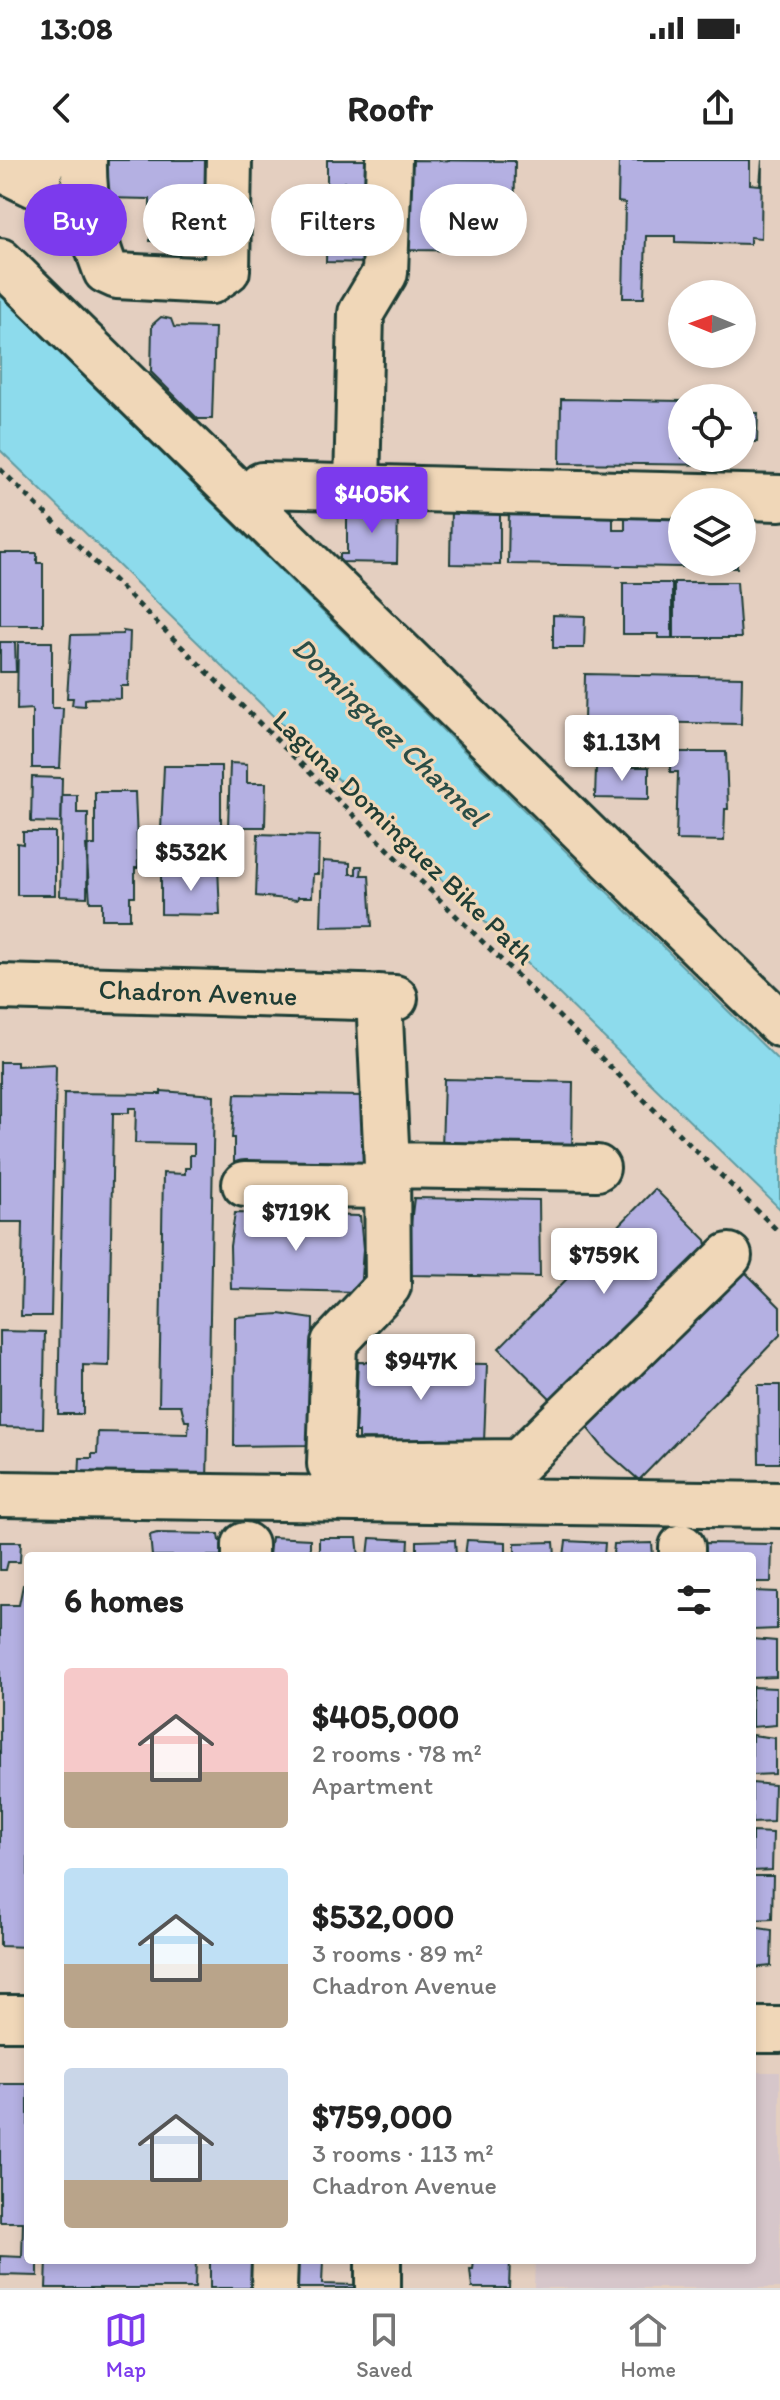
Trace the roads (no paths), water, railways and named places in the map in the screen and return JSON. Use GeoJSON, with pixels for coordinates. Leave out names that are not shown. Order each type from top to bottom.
{"type":"FeatureCollection","features":[{"type":"Feature","properties":{"kind":"street"},"geometry":{"type":"LineString","coordinates":[[0,168],[37,186],[42,160]]}},
{"type":"Feature","properties":{"kind":"street"},"geometry":{"type":"LineString","coordinates":[[84,160],[84,189],[91,232],[106,271],[117,276],[211,281],[227,270],[229,160]]}},
{"type":"Feature","properties":{"kind":"street"},"geometry":{"type":"LineString","coordinates":[[357,487],[361,313],[385,273],[389,160]]}},
{"type":"Feature","properties":{"kind":"street"},"geometry":{"type":"LineString","coordinates":[[0,261],[780,1024]]}},
{"type":"Feature","properties":{"kind":"street"},"geometry":{"type":"LineString","coordinates":[[262,485],[780,498]]}},
{"type":"Feature","properties":{"kind":"street","name":"Chadron Avenue"},"geometry":{"type":"LineString","coordinates":[[0,987],[387,998],[387,1176]]}},
{"type":"Feature","properties":{"kind":"street"},"geometry":{"type":"LineString","coordinates":[[245,1184],[597,1168]]}},
{"type":"Feature","properties":{"kind":"street"},"geometry":{"type":"LineString","coordinates":[[387,1176],[388,1286],[334,1343],[330,1464],[519,1462],[729,1256]]}},
{"type":"Feature","properties":{"kind":"street"},"geometry":{"type":"LineString","coordinates":[[0,1494],[780,1505]]}},
{"type":"Feature","properties":{"kind":"street"},"geometry":{"type":"LineString","coordinates":[[0,2018],[24,2018]]}},
{"type":"Feature","properties":{"kind":"street"},"geometry":{"type":"LineString","coordinates":[[756,2030],[780,2030]]}},
{"type":"Feature","properties":{"kind":"street"},"geometry":{"type":"LineString","coordinates":[[274,2288],[275,2264]]}},
{"type":"Feature","properties":{"kind":"street"},"geometry":{"type":"LineString","coordinates":[[378,2264],[378,2288]]}},
{"type":"Feature","properties":{"kind":"water","name":"Dominguez Channel"},"geometry":{"type":"Polygon","coordinates":[[[0,294],[780,1062],[780,1209],[0,450],[0,294]]]}}]}
